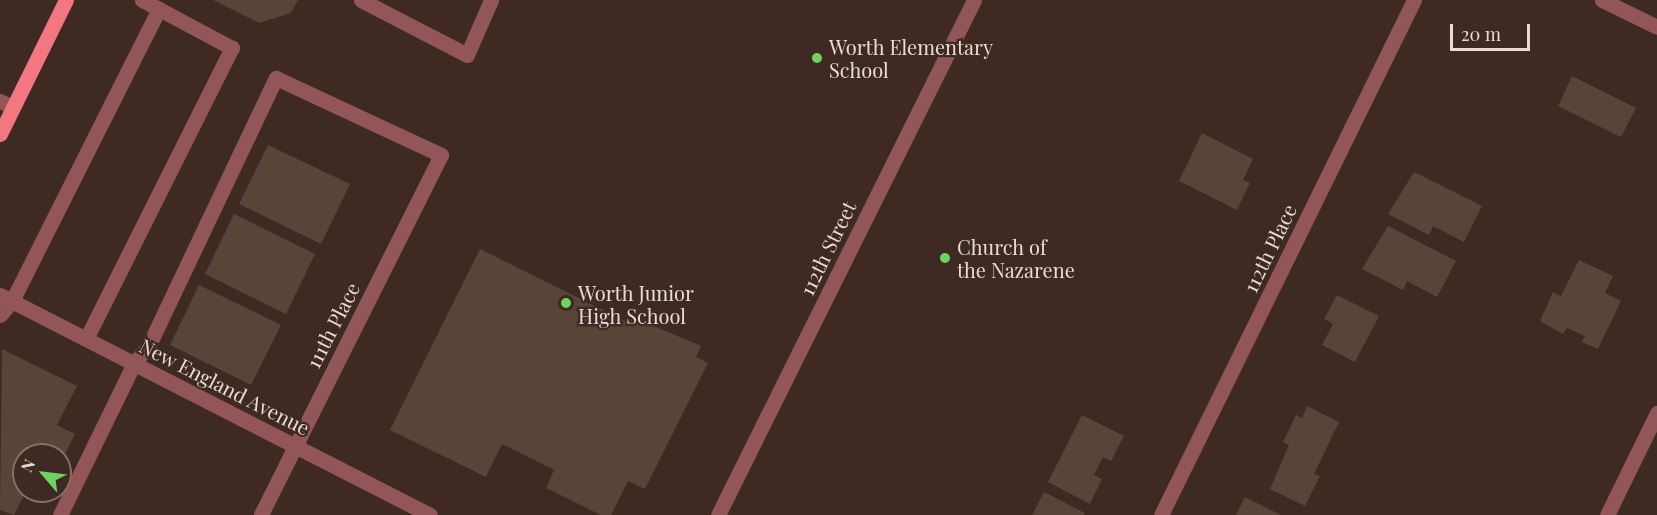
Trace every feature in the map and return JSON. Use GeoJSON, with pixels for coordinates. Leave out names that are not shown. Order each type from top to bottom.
{"type":"FeatureCollection","features":[{"type":"Feature","properties":{"kind":"main road"},"geometry":{"type":"LineString","coordinates":[[0,134],[7,104],[66,0]]}},
{"type":"Feature","properties":{"kind":"street"},"geometry":{"type":"LineString","coordinates":[[86,339],[232,48],[142,0]]}},
{"type":"Feature","properties":{"kind":"street"},"geometry":{"type":"LineString","coordinates":[[361,0],[467,55],[491,0]]}},
{"type":"Feature","properties":{"kind":"street","name":"112th Street"},"geometry":{"type":"LineString","coordinates":[[718,515],[974,0]]}},
{"type":"Feature","properties":{"kind":"street","name":"112th Place"},"geometry":{"type":"LineString","coordinates":[[1161,515],[1414,0]]}},
{"type":"Feature","properties":{"kind":"street"},"geometry":{"type":"LineString","coordinates":[[1602,0],[1657,27]]}},
{"type":"Feature","properties":{"kind":"street"},"geometry":{"type":"LineString","coordinates":[[0,315],[6,298],[159,9]]}},
{"type":"Feature","properties":{"kind":"street","name":"111th Place"},"geometry":{"type":"LineString","coordinates":[[134,363],[148,347],[276,78],[441,155],[261,515]]}},
{"type":"Feature","properties":{"kind":"street","name":"New England Avenue"},"geometry":{"type":"LineString","coordinates":[[6,298],[430,515]]}},
{"type":"Feature","properties":{"kind":"street"},"geometry":{"type":"LineString","coordinates":[[60,515],[134,363]]}},
{"type":"Feature","properties":{"kind":"street"},"geometry":{"type":"LineString","coordinates":[[1607,515],[1657,413]]}},
{"type":"Feature","properties":{"kind":"building"},"geometry":{"type":"Polygon","coordinates":[[[213,0],[298,0],[291,13],[259,23],[213,0]]]}},
{"type":"Feature","properties":{"kind":"building"},"geometry":{"type":"Polygon","coordinates":[[[1572,76],[1636,108],[1621,137],[1558,106],[1572,76]]]}},
{"type":"Feature","properties":{"kind":"building"},"geometry":{"type":"Polygon","coordinates":[[[1202,133],[1253,159],[1243,180],[1250,183],[1237,210],[1179,181],[1202,133]]]}},
{"type":"Feature","properties":{"kind":"building"},"geometry":{"type":"Polygon","coordinates":[[[268,145],[350,184],[321,244],[239,204],[268,145]]]}},
{"type":"Feature","properties":{"kind":"building"},"geometry":{"type":"Polygon","coordinates":[[[1414,172],[1482,206],[1464,242],[1433,226],[1429,235],[1388,214],[1414,172]]]}},
{"type":"Feature","properties":{"kind":"building"},"geometry":{"type":"Polygon","coordinates":[[[234,214],[315,254],[286,314],[205,274],[234,214]]]}},
{"type":"Feature","properties":{"kind":"building"},"geometry":{"type":"Polygon","coordinates":[[[1388,226],[1456,261],[1437,297],[1407,281],[1403,290],[1362,269],[1388,226]]]}},
{"type":"Feature","properties":{"kind":"building"},"geometry":{"type":"Polygon","coordinates":[[[480,249],[627,322],[630,316],[701,346],[696,357],[708,363],[645,489],[628,481],[611,515],[601,515],[546,488],[554,470],[502,444],[486,477],[390,430],[480,249]]]}},
{"type":"Feature","properties":{"kind":"building"},"geometry":{"type":"Polygon","coordinates":[[[1579,260],[1613,276],[1605,293],[1621,301],[1598,349],[1582,342],[1585,336],[1567,328],[1563,334],[1540,321],[1553,292],[1561,296],[1579,260]]]}},
{"type":"Feature","properties":{"kind":"building"},"geometry":{"type":"Polygon","coordinates":[[[199,285],[281,325],[251,385],[170,345],[199,285]]]}},
{"type":"Feature","properties":{"kind":"building"},"geometry":{"type":"Polygon","coordinates":[[[1337,295],[1379,316],[1355,362],[1322,345],[1333,324],[1324,319],[1337,295]]]}},
{"type":"Feature","properties":{"kind":"building"},"geometry":{"type":"Polygon","coordinates":[[[2,349],[77,386],[57,425],[75,434],[70,443],[12,443],[12,503],[20,503],[14,515],[0,510],[2,349]]]}},
{"type":"Feature","properties":{"kind":"building"},"geometry":{"type":"Polygon","coordinates":[[[1307,406],[1339,422],[1314,474],[1320,476],[1305,506],[1270,489],[1289,445],[1283,442],[1296,415],[1302,418],[1307,406]]]}},
{"type":"Feature","properties":{"kind":"building"},"geometry":{"type":"Polygon","coordinates":[[[1082,415],[1124,436],[1111,461],[1103,457],[1094,475],[1102,479],[1090,504],[1048,482],[1082,415]]]}},
{"type":"Feature","properties":{"kind":"building"},"geometry":{"type":"Polygon","coordinates":[[[1044,492],[1085,513],[1084,515],[1032,515],[1044,492]]]}},
{"type":"Feature","properties":{"kind":"building"},"geometry":{"type":"Polygon","coordinates":[[[1245,497],[1281,515],[1236,515],[1245,497]]]}},
{"type":"Feature","properties":{"kind":"place","name":"Worth Elementary School"},"geometry":{"type":"Point","coordinates":[817,58]}},
{"type":"Feature","properties":{"kind":"place","name":"Church of the Nazarene"},"geometry":{"type":"Point","coordinates":[945,258]}},
{"type":"Feature","properties":{"kind":"place","name":"Worth Junior High School"},"geometry":{"type":"Point","coordinates":[566,303]}}]}
